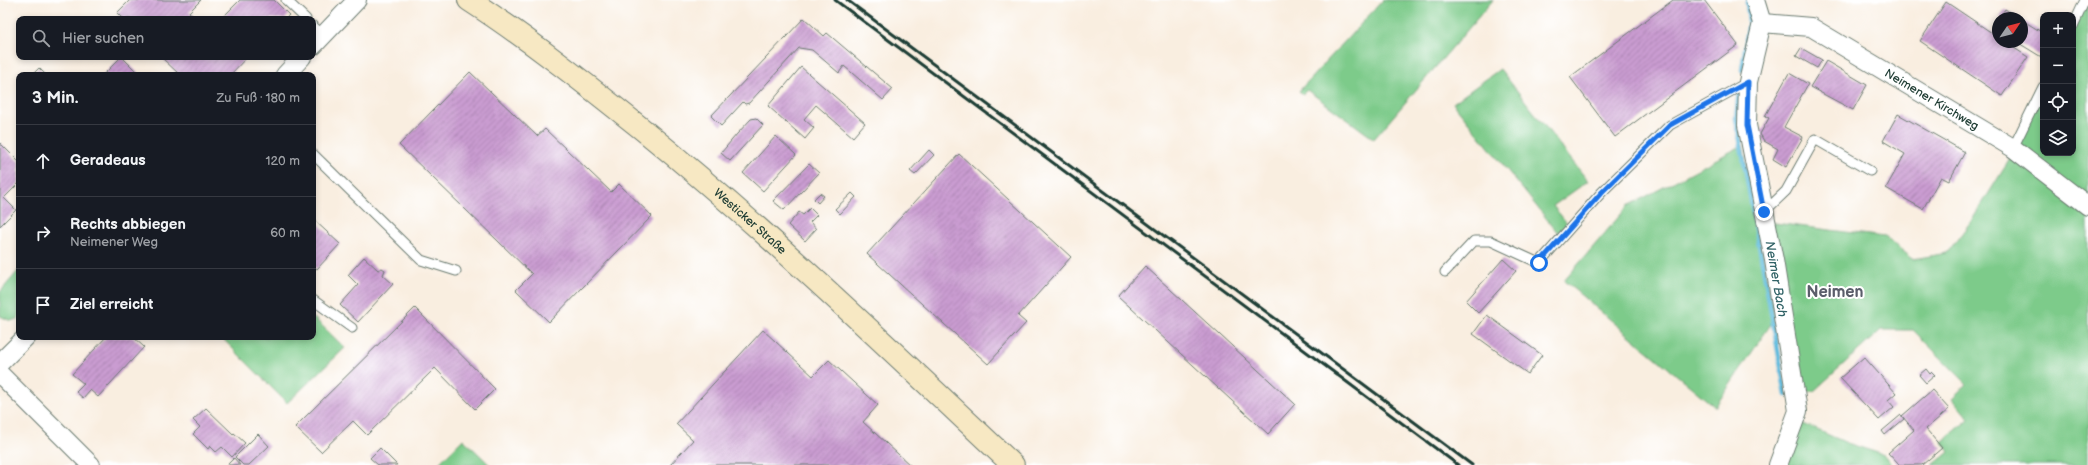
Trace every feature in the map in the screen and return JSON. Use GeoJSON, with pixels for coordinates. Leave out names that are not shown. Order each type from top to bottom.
{"type":"FeatureCollection","features":[{"type":"Feature","properties":{"kind":"main road","name":"Westicker Straße"},"geometry":{"type":"LineString","coordinates":[[469,0],[577,76],[703,179],[820,282],[1013,465]]}},
{"type":"Feature","properties":{"kind":"street"},"geometry":{"type":"LineString","coordinates":[[316,36],[357,0]]}},
{"type":"Feature","properties":{"kind":"street"},"geometry":{"type":"LineString","coordinates":[[1755,0],[1762,22],[1748,82],[1747,125],[1764,212],[1798,411],[1778,465]]}},
{"type":"Feature","properties":{"kind":"street","name":"Neimener Kirchweg"},"geometry":{"type":"LineString","coordinates":[[1762,22],[1811,27],[2013,148],[2088,206]]}},
{"type":"Feature","properties":{"kind":"street"},"geometry":{"type":"LineString","coordinates":[[288,72],[299,60]]}},
{"type":"Feature","properties":{"kind":"street"},"geometry":{"type":"LineString","coordinates":[[0,363],[23,340]]}},
{"type":"Feature","properties":{"kind":"street"},"geometry":{"type":"LineString","coordinates":[[0,374],[91,465]]}},
{"type":"Feature","properties":{"kind":"lane"},"geometry":{"type":"LineString","coordinates":[[286,0],[303,16]]}},
{"type":"Feature","properties":{"kind":"lane"},"geometry":{"type":"LineString","coordinates":[[2076,20],[2086,0]]}},
{"type":"Feature","properties":{"kind":"lane"},"geometry":{"type":"LineString","coordinates":[[1446,272],[1474,241],[1491,241],[1539,263],[1602,192],[1670,125],[1748,82]]}},
{"type":"Feature","properties":{"kind":"lane"},"geometry":{"type":"LineString","coordinates":[[2013,148],[2040,93]]}},
{"type":"Feature","properties":{"kind":"lane"},"geometry":{"type":"LineString","coordinates":[[1764,212],[1786,191],[1815,139],[1870,171]]}},
{"type":"Feature","properties":{"kind":"lane"},"geometry":{"type":"LineString","coordinates":[[316,157],[421,260],[456,271]]}},
{"type":"Feature","properties":{"kind":"lane"},"geometry":{"type":"LineString","coordinates":[[316,302],[352,328]]}},
{"type":"Feature","properties":{"kind":"green space"},"geometry":{"type":"Polygon","coordinates":[[[1383,0],[1493,0],[1374,139],[1307,90],[1303,94],[1299,91],[1383,0]]]}},
{"type":"Feature","properties":{"kind":"green space"},"geometry":{"type":"Polygon","coordinates":[[[2088,0],[2088,203],[2015,147],[2040,97],[2040,156],[2076,156],[2076,24],[2088,0]]]}},
{"type":"Feature","properties":{"kind":"green space"},"geometry":{"type":"Polygon","coordinates":[[[1500,69],[1588,181],[1553,206],[1567,223],[1558,233],[1453,103],[1500,69]]]}},
{"type":"Feature","properties":{"kind":"green space"},"geometry":{"type":"Polygon","coordinates":[[[1743,145],[1775,318],[1715,407],[1564,281],[1628,206],[1743,145]]]}},
{"type":"Feature","properties":{"kind":"green space"},"geometry":{"type":"Polygon","coordinates":[[[2013,154],[2088,211],[2088,465],[1933,465],[1949,452],[1942,442],[1969,419],[1952,398],[1967,384],[1913,330],[1881,330],[1814,391],[1797,392],[1767,222],[1885,237],[1913,259],[1947,253],[1972,220],[2013,154]]]}},
{"type":"Feature","properties":{"kind":"green space"},"geometry":{"type":"Polygon","coordinates":[[[16,273],[16,319],[11,321],[0,316],[0,292],[16,273]]]}},
{"type":"Feature","properties":{"kind":"green space"},"geometry":{"type":"Polygon","coordinates":[[[316,320],[345,348],[287,403],[224,340],[316,340],[316,320]]]}},
{"type":"Feature","properties":{"kind":"green space"},"geometry":{"type":"Polygon","coordinates":[[[1799,422],[1847,443],[1884,455],[1892,465],[1784,465],[1799,422]]]}},
{"type":"Feature","properties":{"kind":"green space"},"geometry":{"type":"Polygon","coordinates":[[[463,439],[490,465],[437,465],[463,439]]]}},
{"type":"Feature","properties":{"kind":"building"},"geometry":{"type":"Polygon","coordinates":[[[130,0],[201,0],[189,12],[193,16],[120,16],[117,13],[130,0]]]}},
{"type":"Feature","properties":{"kind":"building"},"geometry":{"type":"Polygon","coordinates":[[[240,0],[274,0],[289,15],[288,16],[224,16],[240,0]]]}},
{"type":"Feature","properties":{"kind":"building"},"geometry":{"type":"Polygon","coordinates":[[[1673,0],[1704,0],[1738,45],[1615,137],[1570,77],[1673,0]]]}},
{"type":"Feature","properties":{"kind":"building"},"geometry":{"type":"Polygon","coordinates":[[[1946,2],[1992,33],[1992,48],[2014,48],[2028,57],[2002,96],[1920,41],[1946,2]]]}},
{"type":"Feature","properties":{"kind":"building"},"geometry":{"type":"Polygon","coordinates":[[[2005,9],[2010,12],[2003,12],[2005,9]]]}},
{"type":"Feature","properties":{"kind":"building"},"geometry":{"type":"Polygon","coordinates":[[[804,18],[824,36],[827,33],[893,89],[883,100],[844,66],[839,73],[812,50],[799,48],[749,103],[745,104],[743,102],[721,126],[711,116],[804,18]]]}},
{"type":"Feature","properties":{"kind":"building"},"geometry":{"type":"Polygon","coordinates":[[[2028,24],[2040,31],[2040,56],[2027,48],[2028,48],[2028,24]]]}},
{"type":"Feature","properties":{"kind":"building"},"geometry":{"type":"Polygon","coordinates":[[[1801,48],[1822,60],[1817,68],[1796,56],[1801,48]]]}},
{"type":"Feature","properties":{"kind":"building"},"geometry":{"type":"Polygon","coordinates":[[[118,60],[125,60],[137,72],[106,72],[118,60]]]}},
{"type":"Feature","properties":{"kind":"building"},"geometry":{"type":"Polygon","coordinates":[[[164,60],[244,60],[233,72],[177,72],[164,60]]]}},
{"type":"Feature","properties":{"kind":"building"},"geometry":{"type":"Polygon","coordinates":[[[1826,61],[1867,85],[1853,110],[1810,87],[1826,61]]]}},
{"type":"Feature","properties":{"kind":"building"},"geometry":{"type":"Polygon","coordinates":[[[801,67],[865,123],[853,137],[816,105],[804,119],[814,128],[805,139],[768,106],[801,67]]]}},
{"type":"Feature","properties":{"kind":"building"},"geometry":{"type":"Polygon","coordinates":[[[39,68],[43,72],[35,72],[39,68]]]}},
{"type":"Feature","properties":{"kind":"building"},"geometry":{"type":"Polygon","coordinates":[[[470,72],[537,136],[545,129],[611,192],[619,184],[652,216],[549,322],[516,290],[532,274],[399,145],[470,72]]]}},
{"type":"Feature","properties":{"kind":"building"},"geometry":{"type":"Polygon","coordinates":[[[1789,73],[1808,84],[1784,127],[1803,137],[1786,167],[1773,159],[1778,149],[1764,141],[1760,134],[1769,118],[1765,116],[1789,73]]]}},
{"type":"Feature","properties":{"kind":"building"},"geometry":{"type":"Polygon","coordinates":[[[1898,114],[1965,152],[1949,181],[1941,177],[1923,209],[1886,188],[1905,154],[1883,141],[1898,114]]]}},
{"type":"Feature","properties":{"kind":"building"},"geometry":{"type":"Polygon","coordinates":[[[756,118],[763,125],[730,161],[721,153],[751,119],[756,118]]]}},
{"type":"Feature","properties":{"kind":"building"},"geometry":{"type":"Polygon","coordinates":[[[776,136],[796,155],[763,191],[743,173],[776,136]]]}},
{"type":"Feature","properties":{"kind":"building"},"geometry":{"type":"Polygon","coordinates":[[[0,143],[16,159],[16,186],[4,198],[16,210],[0,226],[0,143]]]}},
{"type":"Feature","properties":{"kind":"building"},"geometry":{"type":"Polygon","coordinates":[[[929,150],[934,155],[915,175],[910,171],[929,150]]]}},
{"type":"Feature","properties":{"kind":"building"},"geometry":{"type":"Polygon","coordinates":[[[959,154],[1071,257],[1018,316],[1026,323],[988,364],[867,254],[959,154]]]}},
{"type":"Feature","properties":{"kind":"building"},"geometry":{"type":"Polygon","coordinates":[[[809,164],[819,173],[784,210],[773,201],[809,164]]]}},
{"type":"Feature","properties":{"kind":"building"},"geometry":{"type":"Polygon","coordinates":[[[820,193],[824,196],[818,203],[814,199],[820,193]]]}},
{"type":"Feature","properties":{"kind":"building"},"geometry":{"type":"Polygon","coordinates":[[[852,193],[856,197],[840,214],[835,209],[852,193]]]}},
{"type":"Feature","properties":{"kind":"building"},"geometry":{"type":"Polygon","coordinates":[[[810,208],[817,215],[810,222],[816,229],[805,241],[788,225],[799,212],[803,215],[810,208]]]}},
{"type":"Feature","properties":{"kind":"building"},"geometry":{"type":"Polygon","coordinates":[[[316,222],[340,244],[317,269],[316,268],[316,222]]]}},
{"type":"Feature","properties":{"kind":"building"},"geometry":{"type":"Polygon","coordinates":[[[364,257],[378,270],[382,268],[385,270],[383,275],[393,284],[358,322],[340,305],[358,285],[348,275],[364,257]]]}},
{"type":"Feature","properties":{"kind":"building"},"geometry":{"type":"Polygon","coordinates":[[[1503,259],[1516,271],[1478,313],[1466,301],[1503,259]]]}},
{"type":"Feature","properties":{"kind":"building"},"geometry":{"type":"Polygon","coordinates":[[[1145,266],[1295,404],[1268,434],[1118,296],[1145,266]]]}},
{"type":"Feature","properties":{"kind":"building"},"geometry":{"type":"Polygon","coordinates":[[[415,308],[495,389],[475,409],[435,368],[367,435],[353,421],[321,452],[295,427],[415,308]]]}},
{"type":"Feature","properties":{"kind":"building"},"geometry":{"type":"Polygon","coordinates":[[[1487,315],[1542,355],[1528,374],[1473,334],[1487,315]]]}},
{"type":"Feature","properties":{"kind":"building"},"geometry":{"type":"Polygon","coordinates":[[[763,330],[813,376],[829,360],[878,405],[863,422],[910,465],[670,465],[693,440],[676,424],[763,330]]]}},
{"type":"Feature","properties":{"kind":"building"},"geometry":{"type":"Polygon","coordinates":[[[103,340],[136,340],[144,347],[98,397],[90,390],[83,398],[76,392],[84,384],[72,374],[103,340]]]}},
{"type":"Feature","properties":{"kind":"building"},"geometry":{"type":"Polygon","coordinates":[[[1864,357],[1896,393],[1888,400],[1894,407],[1879,420],[1840,378],[1864,357]]]}},
{"type":"Feature","properties":{"kind":"building"},"geometry":{"type":"Polygon","coordinates":[[[1926,369],[1930,374],[1932,372],[1935,375],[1926,383],[1919,375],[1926,369]]]}},
{"type":"Feature","properties":{"kind":"building"},"geometry":{"type":"Polygon","coordinates":[[[1932,390],[1949,409],[1926,429],[1942,448],[1922,465],[1899,465],[1888,453],[1914,430],[1902,416],[1932,390]]]}},
{"type":"Feature","properties":{"kind":"building"},"geometry":{"type":"Polygon","coordinates":[[[206,408],[233,434],[234,433],[245,443],[232,457],[222,447],[216,452],[210,446],[208,449],[193,434],[200,427],[193,420],[206,408]]]}},
{"type":"Feature","properties":{"kind":"building"},"geometry":{"type":"Polygon","coordinates":[[[1901,415],[1904,419],[1885,435],[1882,431],[1901,415]]]}},
{"type":"Feature","properties":{"kind":"building"},"geometry":{"type":"Polygon","coordinates":[[[258,434],[269,446],[249,465],[243,465],[235,457],[258,434]]]}},
{"type":"Feature","properties":{"kind":"building"},"geometry":{"type":"Polygon","coordinates":[[[380,448],[397,465],[378,465],[370,458],[380,448]]]}},
{"type":"Feature","properties":{"kind":"building"},"geometry":{"type":"Polygon","coordinates":[[[234,458],[240,465],[227,465],[234,458]]]}},
{"type":"Feature","properties":{"kind":"waterway","name":"Neimer Bach"},"geometry":{"type":"LineString","coordinates":[[1742,70],[1749,21],[1747,2]]}},
{"type":"Feature","properties":{"kind":"waterway","name":"Neimer Bach"},"geometry":{"type":"LineString","coordinates":[[1739,91],[1736,118],[1786,395]]}},
{"type":"Feature","properties":{"kind":"railway"},"geometry":{"type":"LineString","coordinates":[[835,0],[1458,465]]}},
{"type":"Feature","properties":{"kind":"railway"},"geometry":{"type":"LineString","coordinates":[[847,0],[1472,465]]}},
{"type":"Feature","properties":{"kind":"district","name":"Neimen"},"geometry":{"type":"Point","coordinates":[1835,292]}},
{"type":"Feature","properties":{"kind":"route"},"geometry":{"type":"LineString","coordinates":[[1539,263],[1602,192],[1670,125],[1748,82],[1747,125],[1764,212]]}}]}
